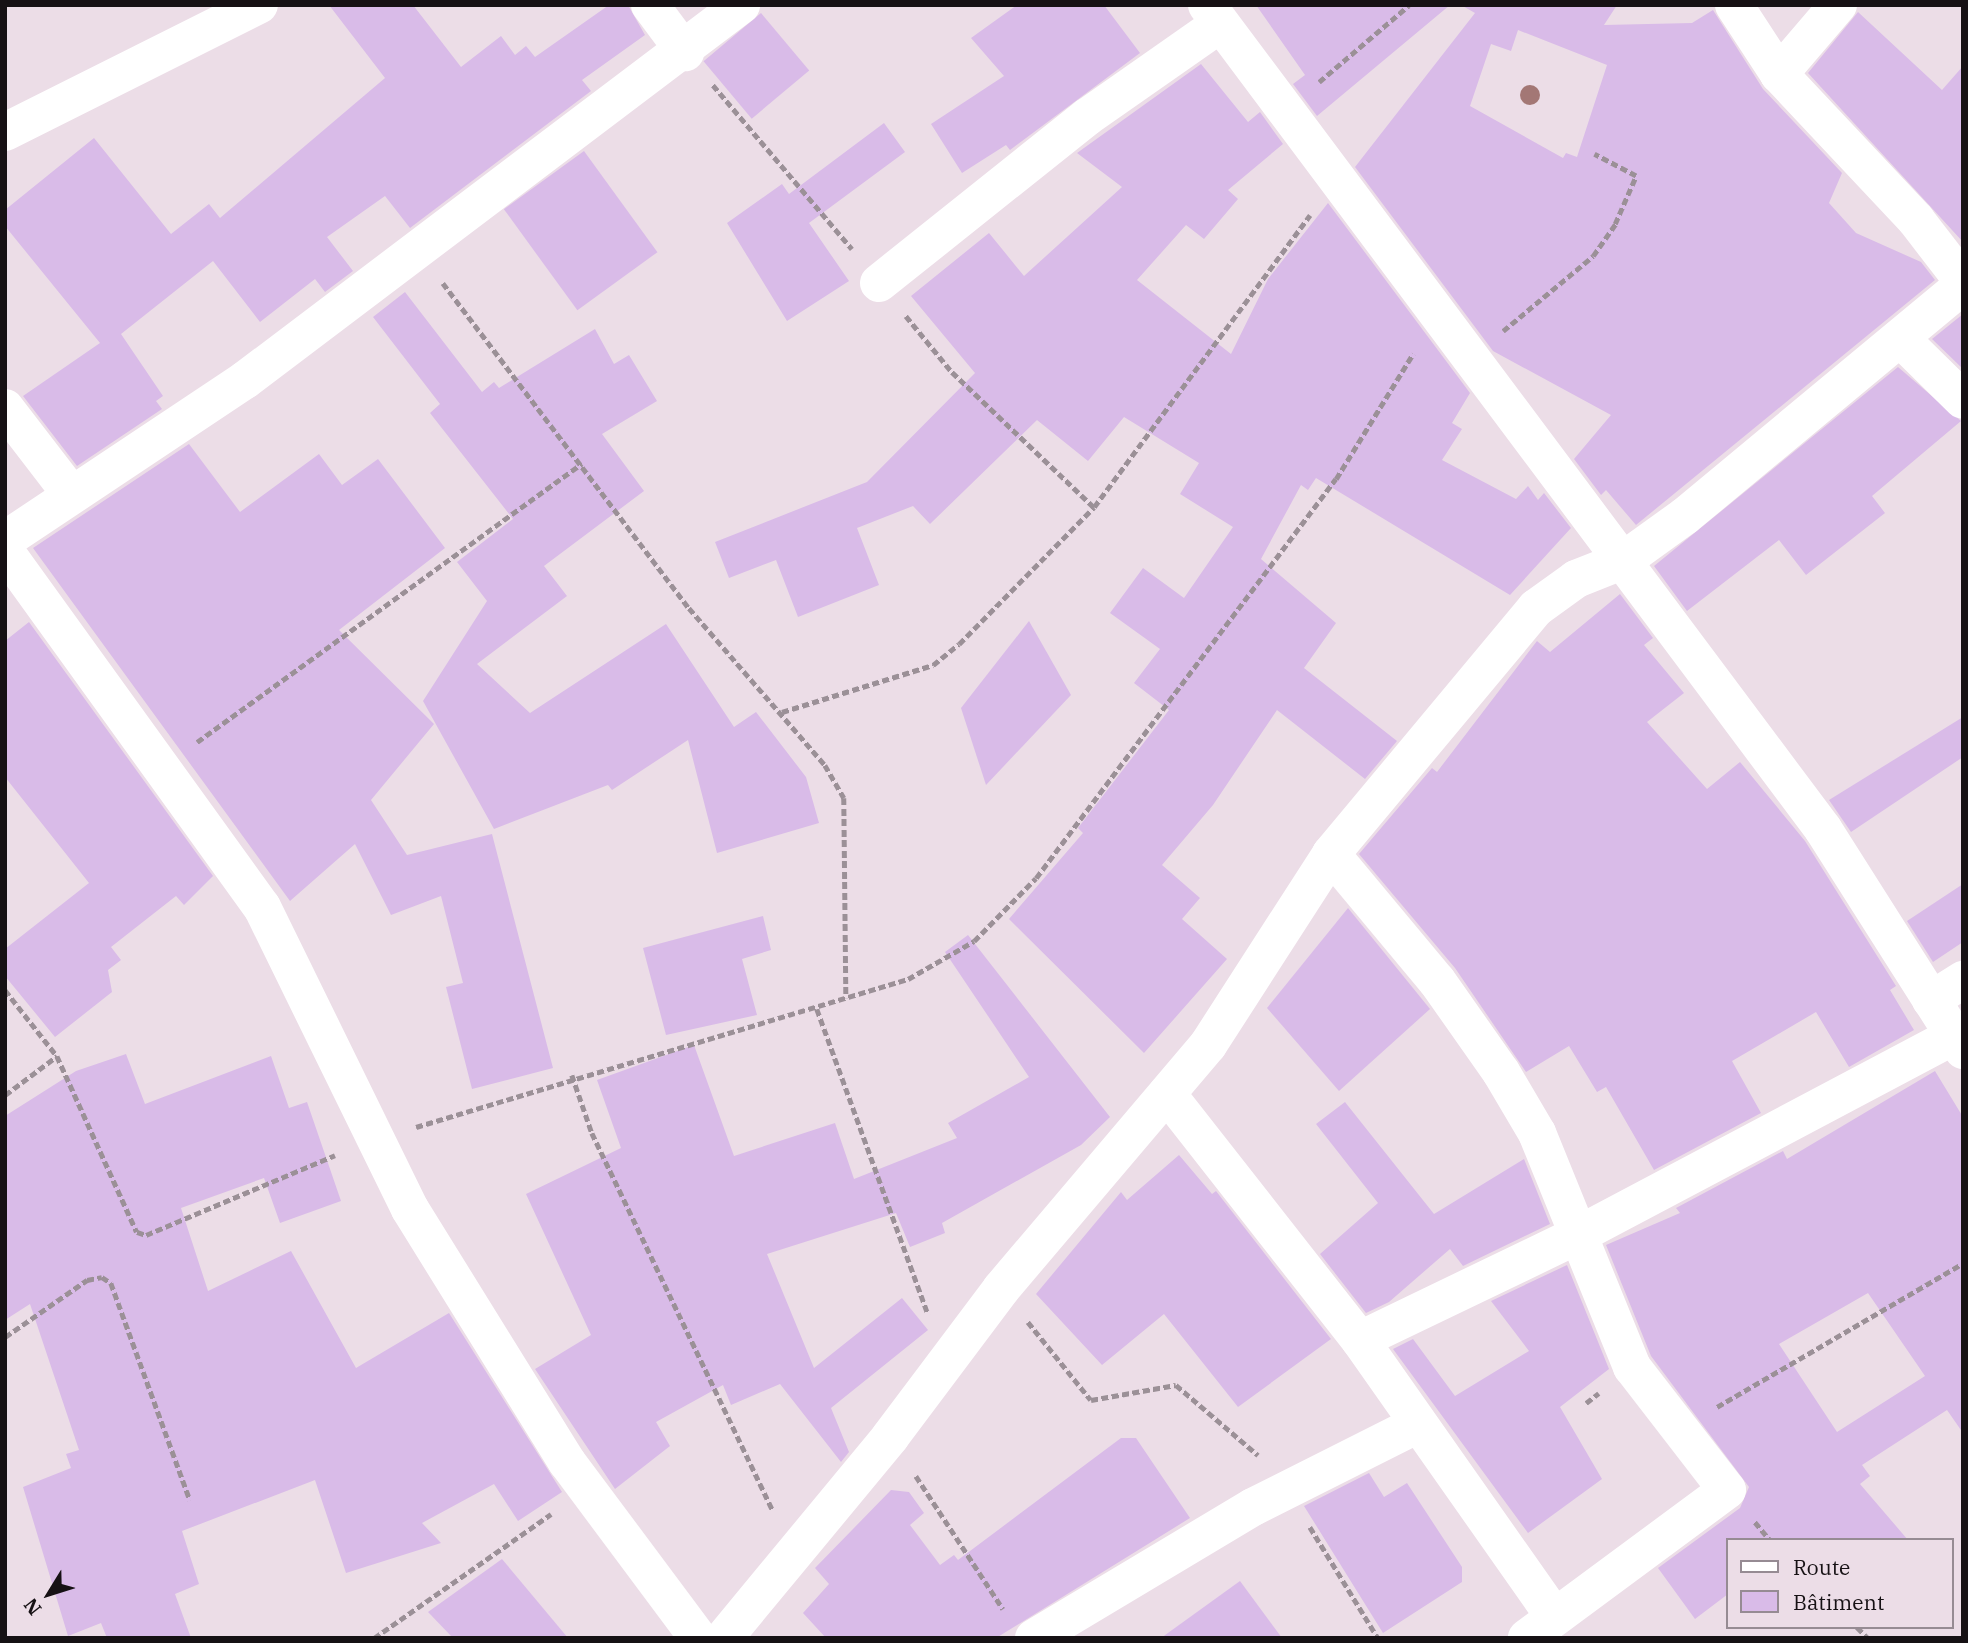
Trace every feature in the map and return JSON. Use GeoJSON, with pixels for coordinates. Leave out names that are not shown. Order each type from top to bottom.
{"type":"FeatureCollection","features":[{"type":"Feature","properties":{"kind":"street"},"geometry":{"type":"LineString","coordinates":[[5,132],[259,5]]}},
{"type":"Feature","properties":{"kind":"street"},"geometry":{"type":"LineString","coordinates":[[650,5],[685,52]]}},
{"type":"Feature","properties":{"kind":"street"},"geometry":{"type":"LineString","coordinates":[[5,540],[245,380],[415,246],[685,52],[741,5]]}},
{"type":"Feature","properties":{"kind":"street"},"geometry":{"type":"LineString","coordinates":[[724,1638],[890,1437],[945,1359],[1001,1289],[1208,1045],[1331,854],[1536,608],[1576,579],[1624,560],[1900,338],[1963,283],[1916,220],[1779,74],[1734,5]]}},
{"type":"Feature","properties":{"kind":"street"},"geometry":{"type":"LineString","coordinates":[[1779,74],[1838,5]]}},
{"type":"Feature","properties":{"kind":"street"},"geometry":{"type":"LineString","coordinates":[[879,283],[1213,15],[1824,829],[1958,1043],[1574,1237],[1360,1340]]}},
{"type":"Feature","properties":{"kind":"street"},"geometry":{"type":"LineString","coordinates":[[1900,338],[1963,400]]}},
{"type":"Feature","properties":{"kind":"street"},"geometry":{"type":"LineString","coordinates":[[5,408],[71,494]]}},
{"type":"Feature","properties":{"kind":"street"},"geometry":{"type":"LineString","coordinates":[[5,551],[262,907],[410,1209],[587,1490],[698,1638]]}},
{"type":"Feature","properties":{"kind":"street"},"geometry":{"type":"LineString","coordinates":[[1167,1094],[1360,1340],[1416,1425],[1540,1627],[1727,1490],[1677,1430],[1632,1367],[1574,1237],[1537,1133],[1501,1072],[1437,981],[1331,854]]}},
{"type":"Feature","properties":{"kind":"street"},"geometry":{"type":"LineString","coordinates":[[1931,1000],[1963,980]]}},
{"type":"Feature","properties":{"kind":"street"},"geometry":{"type":"LineString","coordinates":[[1021,1627],[1416,1425]]}},
{"type":"Feature","properties":{"kind":"path"},"geometry":{"type":"LineString","coordinates":[[1284,110],[1409,5]]}},
{"type":"Feature","properties":{"kind":"path"},"geometry":{"type":"LineString","coordinates":[[1468,356],[1593,256],[1615,224],[1636,176],[1594,154]]}},
{"type":"Feature","properties":{"kind":"path"},"geometry":{"type":"LineString","coordinates":[[782,712],[933,664],[959,644],[1094,507],[1336,181]]}},
{"type":"Feature","properties":{"kind":"path"},"geometry":{"type":"LineString","coordinates":[[415,246],[582,463],[689,608],[782,712],[844,798],[846,998]]}},
{"type":"Feature","properties":{"kind":"path"},"geometry":{"type":"LineString","coordinates":[[5,990],[57,1056],[130,1224],[146,1235],[267,1179],[375,1141],[572,1075],[817,1009],[945,962],[1010,910],[1336,480],[1436,314]]}},
{"type":"Feature","properties":{"kind":"path"},"geometry":{"type":"LineString","coordinates":[[162,768],[582,463]]}},
{"type":"Feature","properties":{"kind":"path"},"geometry":{"type":"LineString","coordinates":[[817,1009],[945,1359]]}},
{"type":"Feature","properties":{"kind":"path"},"geometry":{"type":"LineString","coordinates":[[5,1095],[57,1056]]}},
{"type":"Feature","properties":{"kind":"path"},"geometry":{"type":"LineString","coordinates":[[572,1075],[592,1133],[793,1553]]}},
{"type":"Feature","properties":{"kind":"path"},"geometry":{"type":"LineString","coordinates":[[1677,1430],[1963,1263]]}},
{"type":"Feature","properties":{"kind":"path"},"geometry":{"type":"LineString","coordinates":[[5,1337],[87,1280],[102,1277],[111,1283],[190,1500]]}},
{"type":"Feature","properties":{"kind":"path"},"geometry":{"type":"LineString","coordinates":[[1001,1289],[1091,1400],[1176,1385],[1205,1404],[1289,1491],[1378,1638]]}},
{"type":"Feature","properties":{"kind":"path"},"geometry":{"type":"LineString","coordinates":[[890,1437],[1021,1627]]}},
{"type":"Feature","properties":{"kind":"path"},"geometry":{"type":"LineString","coordinates":[[374,1638],[587,1490]]}},
{"type":"Feature","properties":{"kind":"building"},"geometry":{"type":"Polygon","coordinates":[[[329,5],[413,5],[461,67],[501,36],[515,55],[526,46],[535,57],[609,5],[628,5],[645,35],[582,80],[591,91],[410,228],[385,196],[327,237],[353,271],[325,292],[315,279],[260,322],[213,261],[121,334],[163,396],[156,401],[162,409],[77,466],[23,396],[100,343],[5,226],[5,210],[94,138],[171,234],[209,204],[220,218],[385,78],[329,5]]]}},
{"type":"Feature","properties":{"kind":"building"},"geometry":{"type":"Polygon","coordinates":[[[1017,5],[1104,5],[1140,53],[1010,150],[1006,145],[962,173],[931,124],[1004,76],[971,38],[1017,5]]]}},
{"type":"Feature","properties":{"kind":"building"},"geometry":{"type":"Polygon","coordinates":[[[1256,5],[1450,5],[1317,116],[1293,84],[1305,75],[1256,5]]]}},
{"type":"Feature","properties":{"kind":"building"},"geometry":{"type":"Polygon","coordinates":[[[1461,5],[1617,5],[1604,25],[1692,23],[1713,10],[1763,89],[1842,173],[1829,203],[1856,233],[1921,262],[1935,280],[1636,525],[1606,490],[1601,495],[1574,459],[1611,415],[1493,351],[1355,167],[1475,13],[1461,5]],[[1518,30],[1511,51],[1491,44],[1470,106],[1563,158],[1566,153],[1577,157],[1607,65],[1518,30]]]}},
{"type":"Feature","properties":{"kind":"building"},"geometry":{"type":"Polygon","coordinates":[[[1858,12],[1942,90],[1963,66],[1963,242],[1808,73],[1858,12]]]}},
{"type":"Feature","properties":{"kind":"building"},"geometry":{"type":"Polygon","coordinates":[[[761,13],[809,70],[752,119],[704,61],[761,13]]]}},
{"type":"Feature","properties":{"kind":"building"},"geometry":{"type":"Polygon","coordinates":[[[1201,64],[1248,122],[1260,112],[1283,144],[1228,190],[1238,199],[1204,239],[1186,225],[1137,280],[1231,354],[1268,279],[1328,203],[1470,393],[1452,423],[1462,429],[1442,460],[1516,499],[1528,486],[1538,500],[1544,493],[1571,528],[1510,595],[1316,478],[1308,490],[1301,485],[1261,559],[1336,623],[1304,668],[1397,741],[1365,779],[1277,710],[1213,805],[1162,865],[1200,898],[1182,919],[1227,959],[1144,1053],[1009,919],[1083,833],[1078,828],[1169,710],[1134,683],[1160,649],[1110,613],[1143,568],[1184,598],[1233,527],[1180,494],[1199,463],[1124,417],[1088,461],[1037,420],[930,524],[913,506],[857,528],[879,585],[798,617],[776,560],[729,578],[715,542],[867,482],[975,373],[911,296],[989,233],[1024,276],[1122,187],[1077,153],[1201,64]]]}},
{"type":"Feature","properties":{"kind":"building"},"geometry":{"type":"Polygon","coordinates":[[[884,123],[905,152],[809,223],[849,281],[787,321],[727,223],[782,184],[789,194],[884,123]]]}},
{"type":"Feature","properties":{"kind":"building"},"geometry":{"type":"Polygon","coordinates":[[[584,151],[657,252],[577,310],[504,209],[584,151]]]}},
{"type":"Feature","properties":{"kind":"building"},"geometry":{"type":"Polygon","coordinates":[[[405,292],[482,392],[494,382],[499,388],[595,329],[614,364],[629,355],[657,401],[602,434],[644,491],[544,566],[567,596],[477,664],[530,713],[666,624],[734,727],[756,712],[806,777],[819,823],[717,853],[688,740],[612,790],[608,785],[494,829],[423,701],[487,601],[457,562],[513,519],[430,413],[440,404],[373,317],[405,292]]]}},
{"type":"Feature","properties":{"kind":"building"},"geometry":{"type":"Polygon","coordinates":[[[1963,314],[1963,369],[1932,339],[1963,314]]]}},
{"type":"Feature","properties":{"kind":"building"},"geometry":{"type":"Polygon","coordinates":[[[1898,367],[1961,421],[1872,496],[1885,513],[1806,575],[1779,540],[1687,611],[1654,566],[1898,367]]]}},
{"type":"Feature","properties":{"kind":"building"},"geometry":{"type":"Polygon","coordinates":[[[189,444],[240,512],[319,454],[342,485],[378,459],[445,548],[339,630],[434,724],[371,800],[407,855],[492,834],[553,1068],[472,1089],[446,987],[463,983],[441,896],[391,915],[355,844],[290,901],[33,548],[189,444]]]}},
{"type":"Feature","properties":{"kind":"building"},"geometry":{"type":"Polygon","coordinates":[[[1620,594],[1653,638],[1644,645],[1684,693],[1647,722],[1707,789],[1740,762],[1805,841],[1896,986],[1890,990],[1914,1030],[1849,1067],[1816,1012],[1732,1061],[1761,1113],[1654,1170],[1606,1087],[1597,1092],[1569,1046],[1526,1072],[1455,968],[1359,854],[1432,768],[1437,772],[1537,641],[1550,652],[1620,594]]]}},
{"type":"Feature","properties":{"kind":"building"},"geometry":{"type":"Polygon","coordinates":[[[1029,621],[1071,695],[986,785],[961,708],[1029,621]]]}},
{"type":"Feature","properties":{"kind":"building"},"geometry":{"type":"Polygon","coordinates":[[[29,622],[213,876],[184,905],[176,896],[111,947],[121,960],[108,970],[112,992],[55,1037],[5,976],[5,949],[89,883],[5,777],[5,641],[29,622]]]}},
{"type":"Feature","properties":{"kind":"building"},"geometry":{"type":"Polygon","coordinates":[[[1963,717],[1963,757],[1851,832],[1829,800],[1963,717]]]}},
{"type":"Feature","properties":{"kind":"building"},"geometry":{"type":"Polygon","coordinates":[[[1963,884],[1963,942],[1933,962],[1907,921],[1963,884]]]}},
{"type":"Feature","properties":{"kind":"building"},"geometry":{"type":"Polygon","coordinates":[[[1348,908],[1430,1009],[1339,1091],[1267,1008],[1348,908]]]}},
{"type":"Feature","properties":{"kind":"building"},"geometry":{"type":"Polygon","coordinates":[[[763,916],[771,950],[742,959],[757,1015],[666,1035],[643,948],[763,916]]]}},
{"type":"Feature","properties":{"kind":"building"},"geometry":{"type":"Polygon","coordinates":[[[968,935],[1110,1117],[1081,1145],[942,1223],[945,1233],[910,1247],[896,1213],[767,1254],[814,1368],[902,1298],[928,1330],[831,1408],[849,1452],[841,1462],[780,1384],[731,1405],[723,1385],[656,1422],[670,1446],[615,1489],[535,1369],[591,1335],[526,1194],[621,1148],[597,1080],[694,1045],[734,1156],[835,1123],[854,1179],[957,1138],[948,1123],[1029,1077],[945,952],[968,935]]]}},
{"type":"Feature","properties":{"kind":"building"},"geometry":{"type":"Polygon","coordinates":[[[126,1054],[145,1104],[271,1056],[289,1108],[307,1102],[341,1201],[280,1223],[264,1178],[181,1208],[208,1291],[291,1251],[356,1368],[449,1313],[562,1492],[518,1521],[494,1484],[422,1523],[441,1543],[346,1573],[315,1480],[182,1531],[199,1584],[175,1594],[191,1638],[107,1638],[101,1623],[68,1636],[23,1487],[71,1468],[66,1454],[79,1450],[30,1304],[5,1320],[5,1116],[76,1071],[126,1054]]]}},
{"type":"Feature","properties":{"kind":"building"},"geometry":{"type":"Polygon","coordinates":[[[1935,1071],[1963,1117],[1963,1433],[1947,1410],[1862,1465],[1870,1476],[1860,1484],[1906,1538],[1727,1538],[1727,1595],[1695,1619],[1658,1568],[1740,1508],[1749,1487],[1651,1356],[1606,1245],[1680,1213],[1676,1208],[1783,1151],[1787,1159],[1935,1071]],[[1868,1293],[1779,1344],[1837,1432],[1925,1376],[1868,1293]]]}},
{"type":"Feature","properties":{"kind":"building"},"geometry":{"type":"Polygon","coordinates":[[[1345,1102],[1434,1214],[1524,1159],[1550,1224],[1463,1266],[1450,1249],[1389,1302],[1366,1313],[1320,1254],[1378,1203],[1316,1124],[1345,1102]]]}},
{"type":"Feature","properties":{"kind":"building"},"geometry":{"type":"Polygon","coordinates":[[[1179,1155],[1212,1194],[1216,1191],[1331,1339],[1238,1407],[1164,1314],[1102,1365],[1036,1294],[1121,1192],[1127,1200],[1179,1155]]]}},
{"type":"Feature","properties":{"kind":"building"},"geometry":{"type":"Polygon","coordinates":[[[1567,1265],[1609,1369],[1560,1407],[1602,1479],[1528,1533],[1393,1349],[1413,1339],[1455,1396],[1529,1351],[1491,1301],[1567,1265]]]}},
{"type":"Feature","properties":{"kind":"building"},"geometry":{"type":"Polygon","coordinates":[[[1121,1438],[1136,1438],[1190,1518],[996,1638],[826,1638],[803,1613],[829,1584],[815,1568],[891,1490],[909,1492],[924,1513],[910,1525],[940,1565],[954,1555],[958,1560],[1121,1438]]]}},
{"type":"Feature","properties":{"kind":"building"},"geometry":{"type":"Polygon","coordinates":[[[1369,1473],[1384,1497],[1407,1483],[1462,1567],[1462,1582],[1383,1633],[1304,1506],[1369,1473]]]}},
{"type":"Feature","properties":{"kind":"building"},"geometry":{"type":"Polygon","coordinates":[[[502,1559],[568,1638],[453,1638],[428,1612],[502,1559]]]}},
{"type":"Feature","properties":{"kind":"building"},"geometry":{"type":"Polygon","coordinates":[[[1240,1581],[1282,1638],[1161,1638],[1240,1581]]]}}]}
